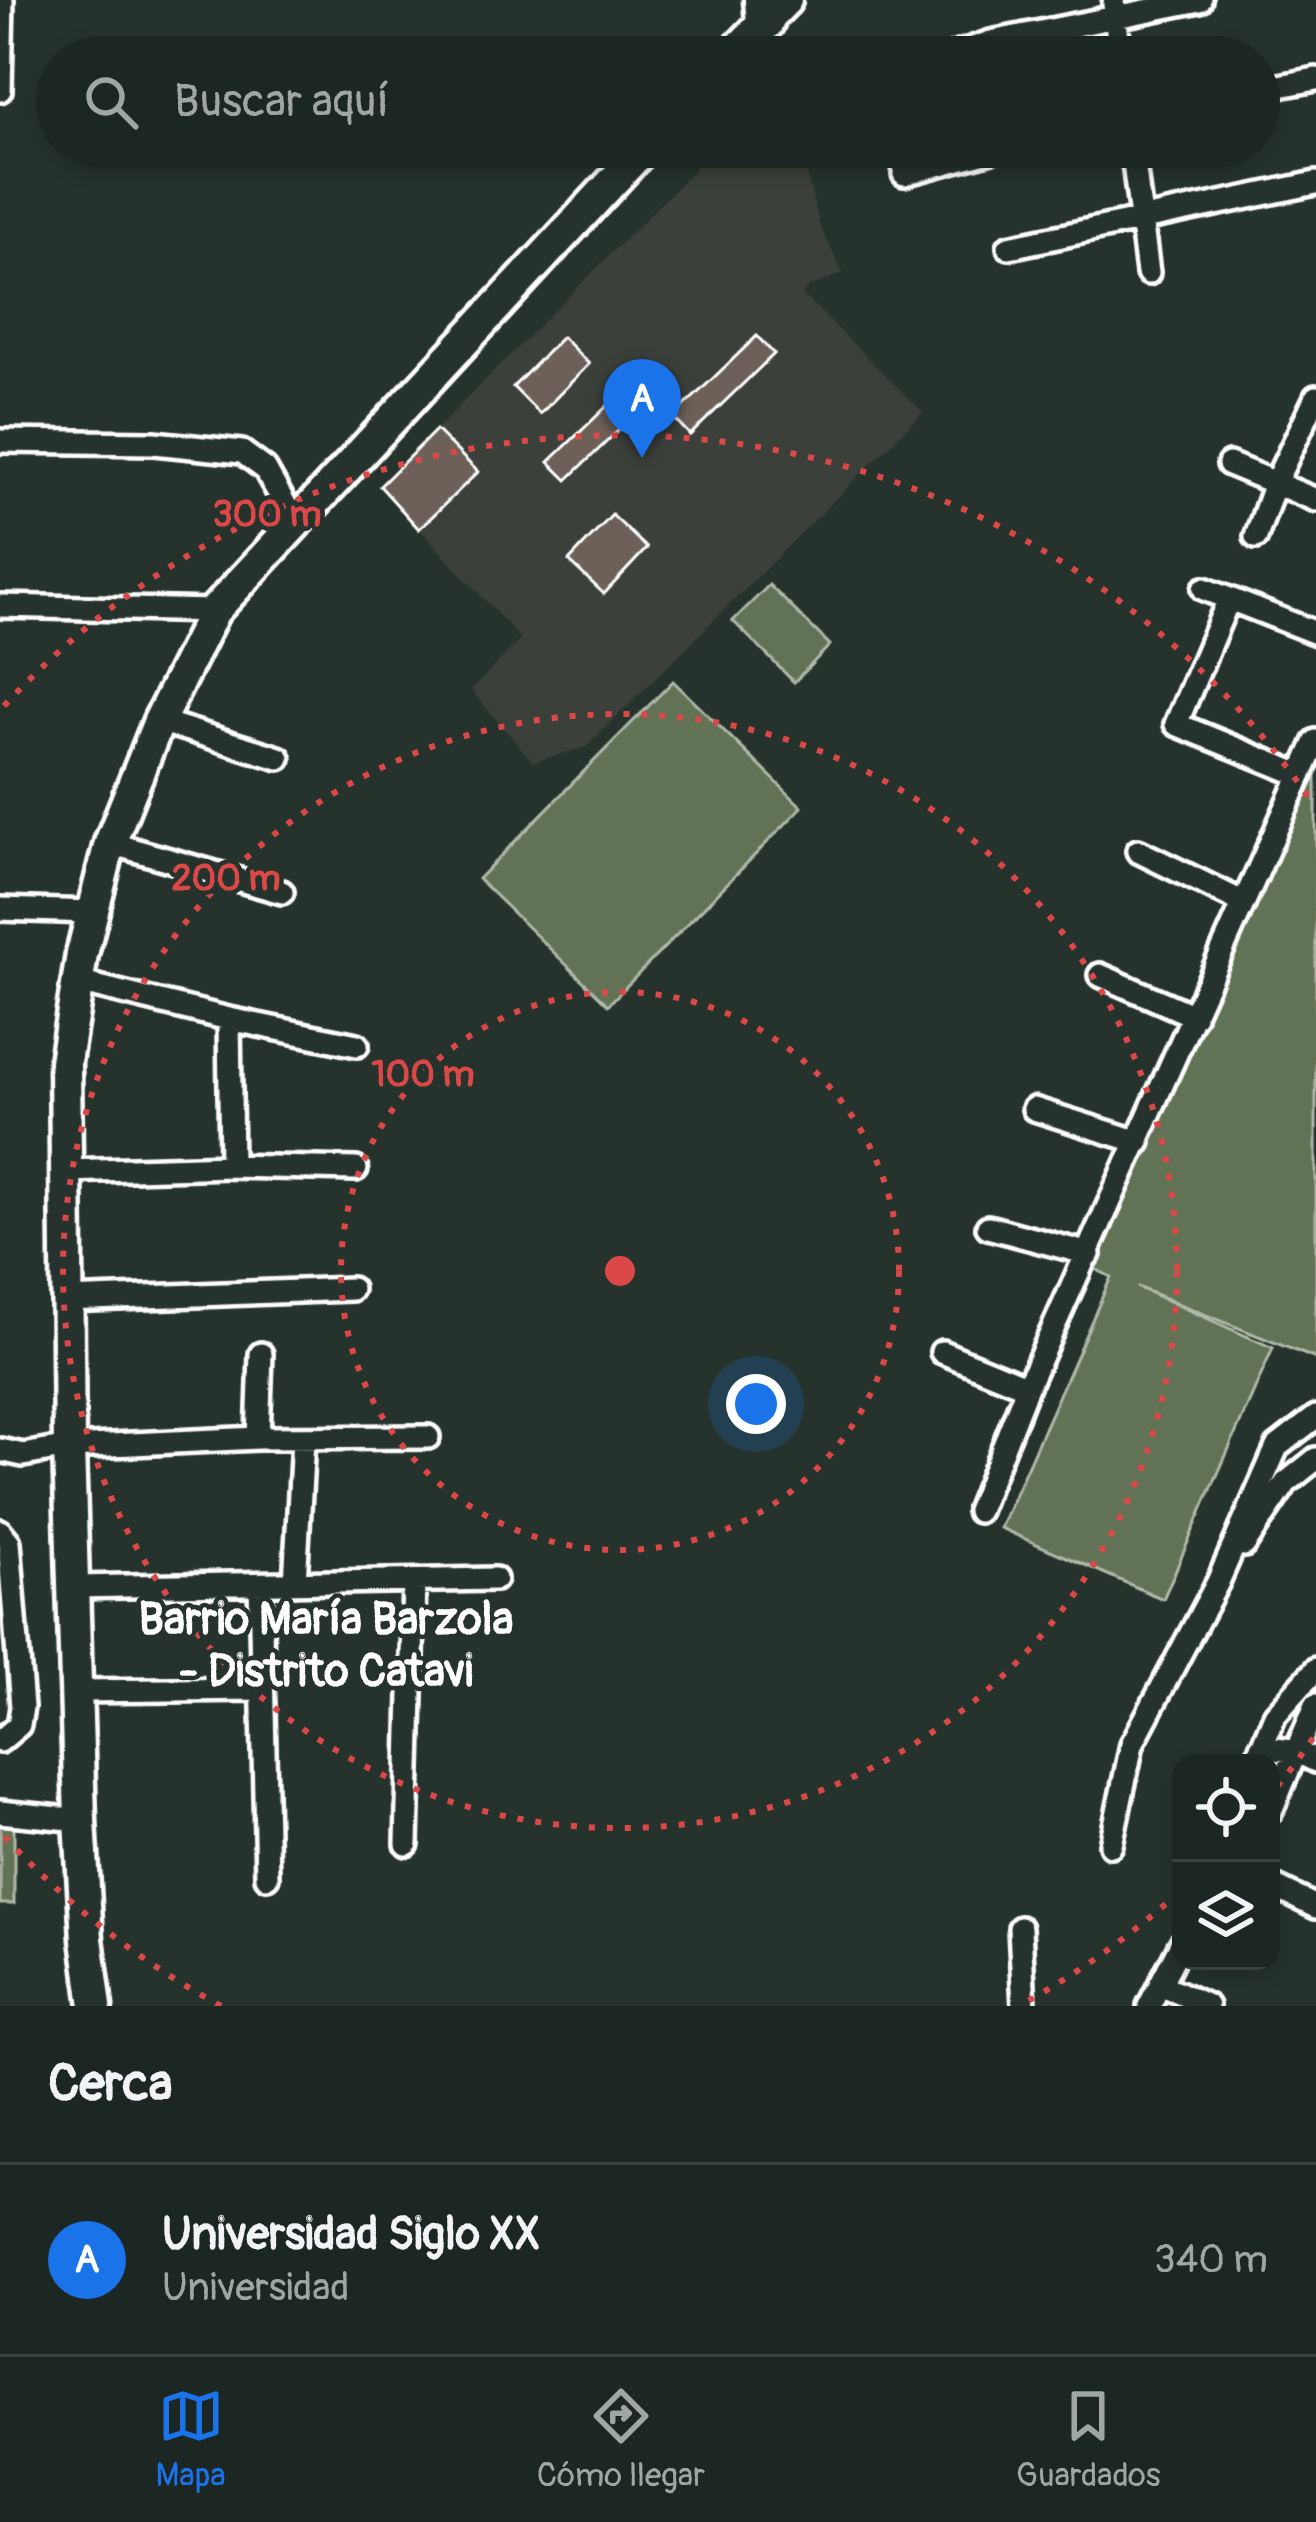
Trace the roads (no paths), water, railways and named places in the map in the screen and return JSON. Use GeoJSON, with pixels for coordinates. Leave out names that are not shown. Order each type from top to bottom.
{"type":"FeatureCollection","features":[{"type":"Feature","properties":{"kind":"main road"},"geometry":{"type":"LineString","coordinates":[[748,36],[772,7]]}},
{"type":"Feature","properties":{"kind":"main road"},"geometry":{"type":"LineString","coordinates":[[96,2006],[80,1820],[66,1300],[65,1062],[91,911],[110,843],[159,721],[214,611],[625,168]]}},
{"type":"Feature","properties":{"kind":"street"},"geometry":{"type":"LineString","coordinates":[[1012,36],[1114,7],[1200,0]]}},
{"type":"Feature","properties":{"kind":"street"},"geometry":{"type":"LineString","coordinates":[[0,90],[3,1]]}},
{"type":"Feature","properties":{"kind":"street"},"geometry":{"type":"LineString","coordinates":[[1280,86],[1316,79]]}},
{"type":"Feature","properties":{"kind":"street"},"geometry":{"type":"LineString","coordinates":[[904,174],[926,168]]}},
{"type":"Feature","properties":{"kind":"street"},"geometry":{"type":"LineString","coordinates":[[1135,168],[1148,273]]}},
{"type":"Feature","properties":{"kind":"street"},"geometry":{"type":"LineString","coordinates":[[1009,247],[1316,183]]}},
{"type":"Feature","properties":{"kind":"street"},"geometry":{"type":"LineString","coordinates":[[1256,538],[1275,483],[1316,397]]}},
{"type":"Feature","properties":{"kind":"street"},"geometry":{"type":"LineString","coordinates":[[0,441],[154,442],[242,452],[265,469],[295,522]]}},
{"type":"Feature","properties":{"kind":"street"},"geometry":{"type":"LineString","coordinates":[[1229,464],[1316,500]]}},
{"type":"Feature","properties":{"kind":"street"},"geometry":{"type":"LineString","coordinates":[[1204,589],[1316,633]]}},
{"type":"Feature","properties":{"kind":"street"},"geometry":{"type":"LineString","coordinates":[[1228,599],[1176,724],[1301,775]]}},
{"type":"Feature","properties":{"kind":"street"},"geometry":{"type":"LineString","coordinates":[[0,606],[214,611]]}},
{"type":"Feature","properties":{"kind":"street"},"geometry":{"type":"LineString","coordinates":[[159,721],[279,758]]}},
{"type":"Feature","properties":{"kind":"street"},"geometry":{"type":"LineString","coordinates":[[978,1511],[1027,1387],[1316,741]]}},
{"type":"Feature","properties":{"kind":"street"},"geometry":{"type":"LineString","coordinates":[[110,843],[283,892]]}},
{"type":"Feature","properties":{"kind":"street"},"geometry":{"type":"LineString","coordinates":[[1138,851],[1244,903]]}},
{"type":"Feature","properties":{"kind":"street"},"geometry":{"type":"LineString","coordinates":[[0,909],[91,911]]}},
{"type":"Feature","properties":{"kind":"street"},"geometry":{"type":"LineString","coordinates":[[1100,975],[1194,1016]]}},
{"type":"Feature","properties":{"kind":"street"},"geometry":{"type":"LineString","coordinates":[[78,982],[357,1045]]}},
{"type":"Feature","properties":{"kind":"street"},"geometry":{"type":"LineString","coordinates":[[229,1019],[231,1166]]}},
{"type":"Feature","properties":{"kind":"street"},"geometry":{"type":"LineString","coordinates":[[1034,1109],[1138,1142]]}},
{"type":"Feature","properties":{"kind":"street"},"geometry":{"type":"LineString","coordinates":[[65,1171],[231,1166],[356,1169]]}},
{"type":"Feature","properties":{"kind":"street"},"geometry":{"type":"LineString","coordinates":[[988,1227],[1089,1254]]}},
{"type":"Feature","properties":{"kind":"street"},"geometry":{"type":"LineString","coordinates":[[66,1300],[351,1289]]}},
{"type":"Feature","properties":{"kind":"street"},"geometry":{"type":"LineString","coordinates":[[942,1352],[1027,1387]]}},
{"type":"Feature","properties":{"kind":"street"},"geometry":{"type":"LineString","coordinates":[[258,1438],[261,1354]]}},
{"type":"Feature","properties":{"kind":"street"},"geometry":{"type":"LineString","coordinates":[[1112,1845],[1132,1744],[1218,1582],[1277,1447],[1316,1417]]}},
{"type":"Feature","properties":{"kind":"street"},"geometry":{"type":"LineString","coordinates":[[0,1450],[23,1455],[69,1447],[258,1438],[428,1437]]}},
{"type":"Feature","properties":{"kind":"street"},"geometry":{"type":"LineString","coordinates":[[296,1583],[303,1439]]}},
{"type":"Feature","properties":{"kind":"street"},"geometry":{"type":"LineString","coordinates":[[1218,1582],[1286,1483],[1316,1460]]}},
{"type":"Feature","properties":{"kind":"street"},"geometry":{"type":"LineString","coordinates":[[0,1531],[8,1542],[22,1708],[19,1725],[0,1741]]}},
{"type":"Feature","properties":{"kind":"street"},"geometry":{"type":"LineString","coordinates":[[75,1587],[496,1580]]}},
{"type":"Feature","properties":{"kind":"street"},"geometry":{"type":"LineString","coordinates":[[407,1844],[415,1581]]}},
{"type":"Feature","properties":{"kind":"street"},"geometry":{"type":"LineString","coordinates":[[260,1584],[267,1877]]}},
{"type":"Feature","properties":{"kind":"street"},"geometry":{"type":"LineString","coordinates":[[1258,1754],[1275,1714],[1316,1669]]}},
{"type":"Feature","properties":{"kind":"street"},"geometry":{"type":"LineString","coordinates":[[77,1691],[262,1689]]}},
{"type":"Feature","properties":{"kind":"street"},"geometry":{"type":"LineString","coordinates":[[1280,1798],[1307,1757],[1316,1705]]}},
{"type":"Feature","properties":{"kind":"street"},"geometry":{"type":"LineString","coordinates":[[0,1813],[80,1820]]}},
{"type":"Feature","properties":{"kind":"street"},"geometry":{"type":"LineString","coordinates":[[1280,1890],[1316,1907]]}},
{"type":"Feature","properties":{"kind":"street"},"geometry":{"type":"LineString","coordinates":[[1020,1928],[1024,2006]]}},
{"type":"Feature","properties":{"kind":"street"},"geometry":{"type":"LineString","coordinates":[[1149,2006],[1172,1961]]}},
{"type":"Feature","properties":{"kind":"street"},"geometry":{"type":"LineString","coordinates":[[1160,1984],[1207,2006]]}},
{"type":"Feature","properties":{"kind":"place","name":"Universidad Siglo XX"},"geometry":{"type":"Point","coordinates":[642,458]}},
{"type":"Feature","properties":{"kind":"district","name":"Barrio María Barzola - Distrito Catavi"},"geometry":{"type":"Point","coordinates":[326,1646]}}]}
